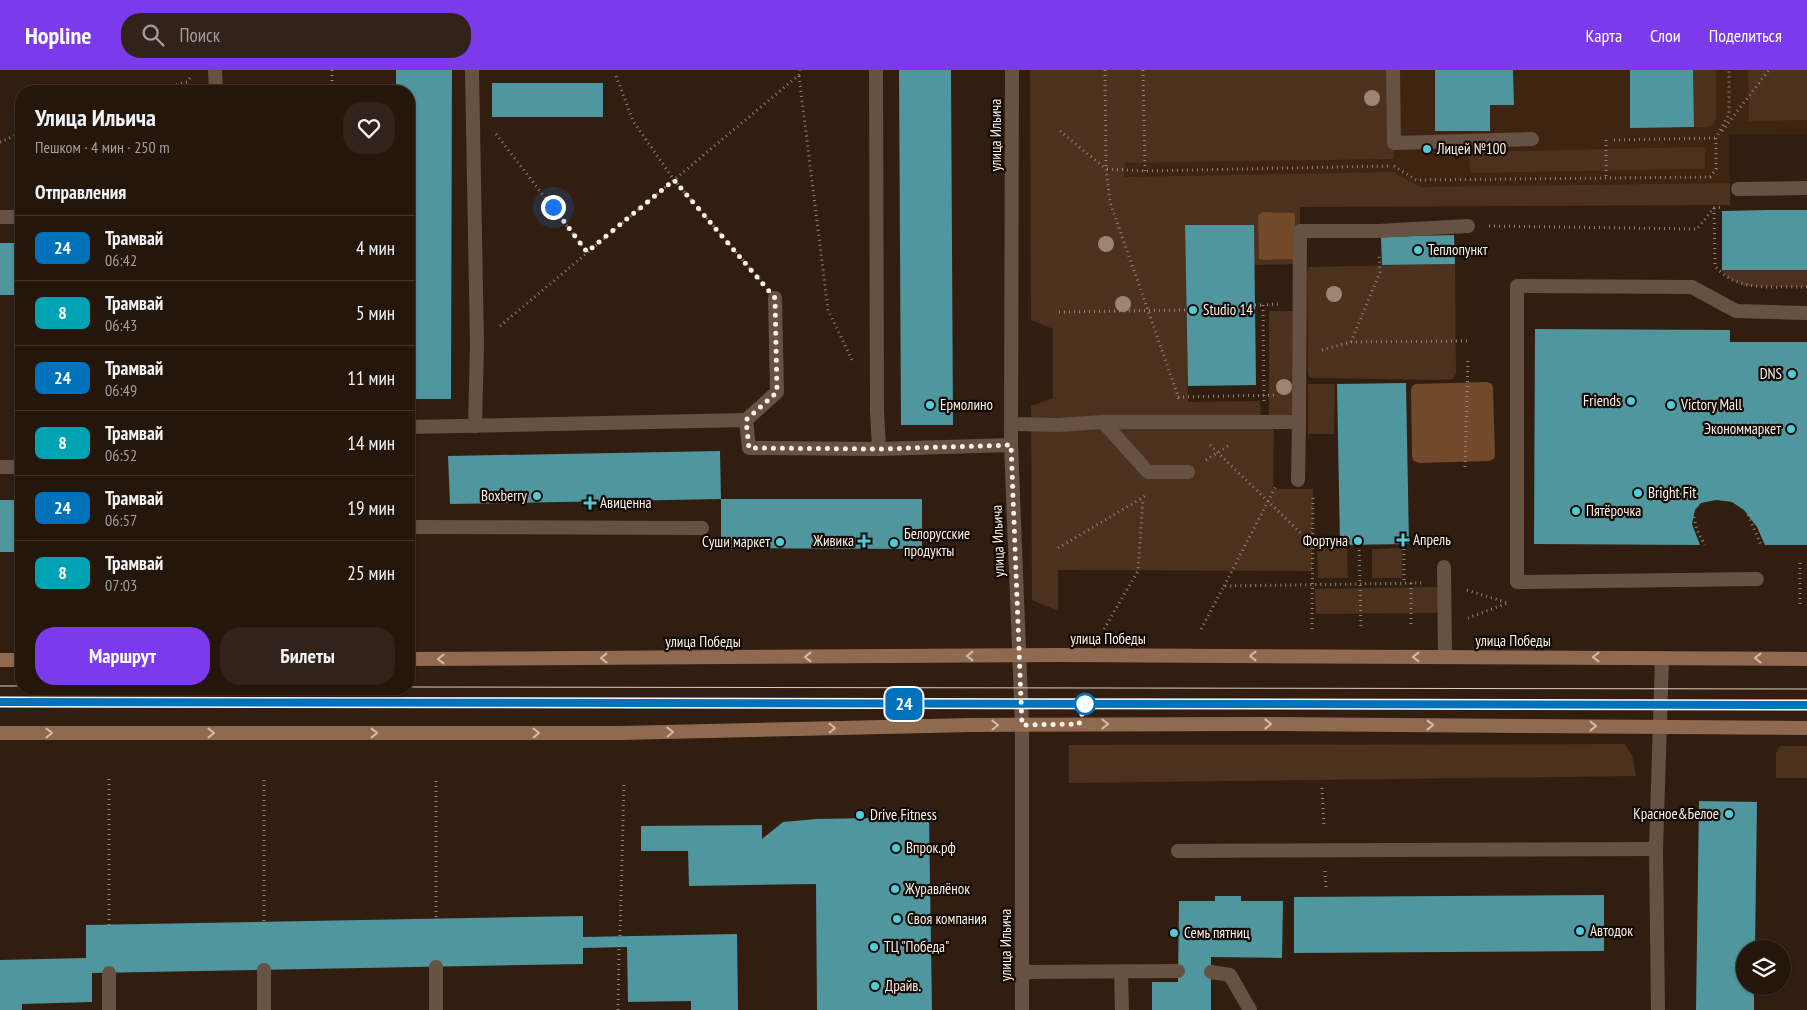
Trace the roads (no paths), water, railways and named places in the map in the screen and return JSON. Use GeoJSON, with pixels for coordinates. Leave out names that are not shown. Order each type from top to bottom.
{"type":"FeatureCollection","features":[{"type":"Feature","properties":{"kind":"main road","name":"улица Победы"},"geometry":{"type":"LineString","coordinates":[[415,659],[1019,656],[1807,658]]}},
{"type":"Feature","properties":{"kind":"main road"},"geometry":{"type":"LineString","coordinates":[[0,660],[15,660]]}},
{"type":"Feature","properties":{"kind":"main road"},"geometry":{"type":"LineString","coordinates":[[0,733],[621,734],[1022,725],[1264,724],[1807,728]]}},
{"type":"Feature","properties":{"kind":"street"},"geometry":{"type":"LineString","coordinates":[[215,70],[216,85]]}},
{"type":"Feature","properties":{"kind":"street"},"geometry":{"type":"LineString","coordinates":[[472,70],[476,426]]}},
{"type":"Feature","properties":{"kind":"street"},"geometry":{"type":"LineString","coordinates":[[876,70],[877,401],[879,449]]}},
{"type":"Feature","properties":{"kind":"street","name":"улица Ильича"},"geometry":{"type":"LineString","coordinates":[[1012,70],[1011,445],[1022,725],[1022,1010]]}},
{"type":"Feature","properties":{"kind":"street"},"geometry":{"type":"LineString","coordinates":[[1393,70],[1394,143],[1532,139]]}},
{"type":"Feature","properties":{"kind":"street"},"geometry":{"type":"LineString","coordinates":[[1738,189],[1807,188]]}},
{"type":"Feature","properties":{"kind":"street"},"geometry":{"type":"LineString","coordinates":[[0,217],[15,218]]}},
{"type":"Feature","properties":{"kind":"street"},"geometry":{"type":"LineString","coordinates":[[1298,480],[1300,231],[1378,231],[1468,226]]}},
{"type":"Feature","properties":{"kind":"street"},"geometry":{"type":"LineString","coordinates":[[1757,579],[1517,582],[1517,286],[1692,287],[1736,311],[1807,313]]}},
{"type":"Feature","properties":{"kind":"street"},"geometry":{"type":"LineString","coordinates":[[415,427],[746,420],[777,392],[775,298]]}},
{"type":"Feature","properties":{"kind":"street"},"geometry":{"type":"LineString","coordinates":[[746,420],[749,448],[879,449],[1011,445]]}},
{"type":"Feature","properties":{"kind":"street"},"geometry":{"type":"LineString","coordinates":[[1103,422],[1148,472],[1188,472]]}},
{"type":"Feature","properties":{"kind":"street"},"geometry":{"type":"LineString","coordinates":[[1011,424],[1299,422]]}},
{"type":"Feature","properties":{"kind":"street"},"geometry":{"type":"LineString","coordinates":[[0,467],[15,467]]}},
{"type":"Feature","properties":{"kind":"street"},"geometry":{"type":"LineString","coordinates":[[415,526],[702,528]]}},
{"type":"Feature","properties":{"kind":"street"},"geometry":{"type":"LineString","coordinates":[[1444,567],[1444,657]]}},
{"type":"Feature","properties":{"kind":"street"},"geometry":{"type":"LineString","coordinates":[[1658,1010],[1656,849],[1662,658]]}},
{"type":"Feature","properties":{"kind":"street"},"geometry":{"type":"LineString","coordinates":[[1178,851],[1656,849]]}},
{"type":"Feature","properties":{"kind":"street"},"geometry":{"type":"LineString","coordinates":[[436,967],[436,1010]]}},
{"type":"Feature","properties":{"kind":"street"},"geometry":{"type":"LineString","coordinates":[[264,970],[264,1010]]}},
{"type":"Feature","properties":{"kind":"street"},"geometry":{"type":"LineString","coordinates":[[1023,972],[1178,971]]}},
{"type":"Feature","properties":{"kind":"street"},"geometry":{"type":"LineString","coordinates":[[1121,972],[1122,1010]]}},
{"type":"Feature","properties":{"kind":"street"},"geometry":{"type":"LineString","coordinates":[[1211,972],[1230,975],[1250,1010]]}},
{"type":"Feature","properties":{"kind":"street"},"geometry":{"type":"LineString","coordinates":[[109,973],[109,1010]]}},
{"type":"Feature","properties":{"kind":"tram line"},"geometry":{"type":"LineString","coordinates":[[0,686],[15,686]]}},
{"type":"Feature","properties":{"kind":"tram line"},"geometry":{"type":"LineString","coordinates":[[415,687],[1807,689]]}},
{"type":"Feature","properties":{"kind":"tram line"},"geometry":{"type":"LineString","coordinates":[[0,702],[1807,705]]}},
{"type":"Feature","properties":{"kind":"tram line","name":"24"},"geometry":{"type":"LineString","coordinates":[[0,702],[1807,705]]}},
{"type":"Feature","properties":{"kind":"place","name":"Лицей №100"},"geometry":{"type":"Point","coordinates":[1427,149]}},
{"type":"Feature","properties":{"kind":"place","name":"Теплопункт"},"geometry":{"type":"Point","coordinates":[1418,250]}},
{"type":"Feature","properties":{"kind":"place","name":"Studio 14"},"geometry":{"type":"Point","coordinates":[1193,310]}},
{"type":"Feature","properties":{"kind":"place","name":"DNS"},"geometry":{"type":"Point","coordinates":[1792,374]}},
{"type":"Feature","properties":{"kind":"place","name":"Friends"},"geometry":{"type":"Point","coordinates":[1631,401]}},
{"type":"Feature","properties":{"kind":"place","name":"Ермолино"},"geometry":{"type":"Point","coordinates":[930,405]}},
{"type":"Feature","properties":{"kind":"place","name":"Victory Mall"},"geometry":{"type":"Point","coordinates":[1671,405]}},
{"type":"Feature","properties":{"kind":"place","name":"Экономмаркет"},"geometry":{"type":"Point","coordinates":[1791,429]}},
{"type":"Feature","properties":{"kind":"place","name":"Bright Fit"},"geometry":{"type":"Point","coordinates":[1638,493]}},
{"type":"Feature","properties":{"kind":"place","name":"Boxberry"},"geometry":{"type":"Point","coordinates":[537,496]}},
{"type":"Feature","properties":{"kind":"place","name":"Авиценна"},"geometry":{"type":"Point","coordinates":[590,503]}},
{"type":"Feature","properties":{"kind":"place","name":"Пятёрочка"},"geometry":{"type":"Point","coordinates":[1576,511]}},
{"type":"Feature","properties":{"kind":"place","name":"Апрель"},"geometry":{"type":"Point","coordinates":[1403,540]}},
{"type":"Feature","properties":{"kind":"place","name":"Живика"},"geometry":{"type":"Point","coordinates":[864,541]}},
{"type":"Feature","properties":{"kind":"place","name":"Фортуна"},"geometry":{"type":"Point","coordinates":[1358,541]}},
{"type":"Feature","properties":{"kind":"place","name":"Суши маркет"},"geometry":{"type":"Point","coordinates":[780,542]}},
{"type":"Feature","properties":{"kind":"place","name":"Белорусские продукты"},"geometry":{"type":"Point","coordinates":[894,543]}},
{"type":"Feature","properties":{"kind":"place","name":"Красное&Белое"},"geometry":{"type":"Point","coordinates":[1729,814]}},
{"type":"Feature","properties":{"kind":"place","name":"Drive Fitness"},"geometry":{"type":"Point","coordinates":[860,815]}},
{"type":"Feature","properties":{"kind":"place","name":"Впрок.рф"},"geometry":{"type":"Point","coordinates":[896,848]}},
{"type":"Feature","properties":{"kind":"place","name":"Журавлёнок"},"geometry":{"type":"Point","coordinates":[895,889]}},
{"type":"Feature","properties":{"kind":"place","name":"Своя компания"},"geometry":{"type":"Point","coordinates":[897,919]}},
{"type":"Feature","properties":{"kind":"place","name":"Автодок"},"geometry":{"type":"Point","coordinates":[1580,931]}},
{"type":"Feature","properties":{"kind":"place","name":"Семь пятниц"},"geometry":{"type":"Point","coordinates":[1174,933]}},
{"type":"Feature","properties":{"kind":"place","name":"ТЦ \"Победа\""},"geometry":{"type":"Point","coordinates":[874,947]}},
{"type":"Feature","properties":{"kind":"place","name":"Драйв."},"geometry":{"type":"Point","coordinates":[875,986]}}]}
